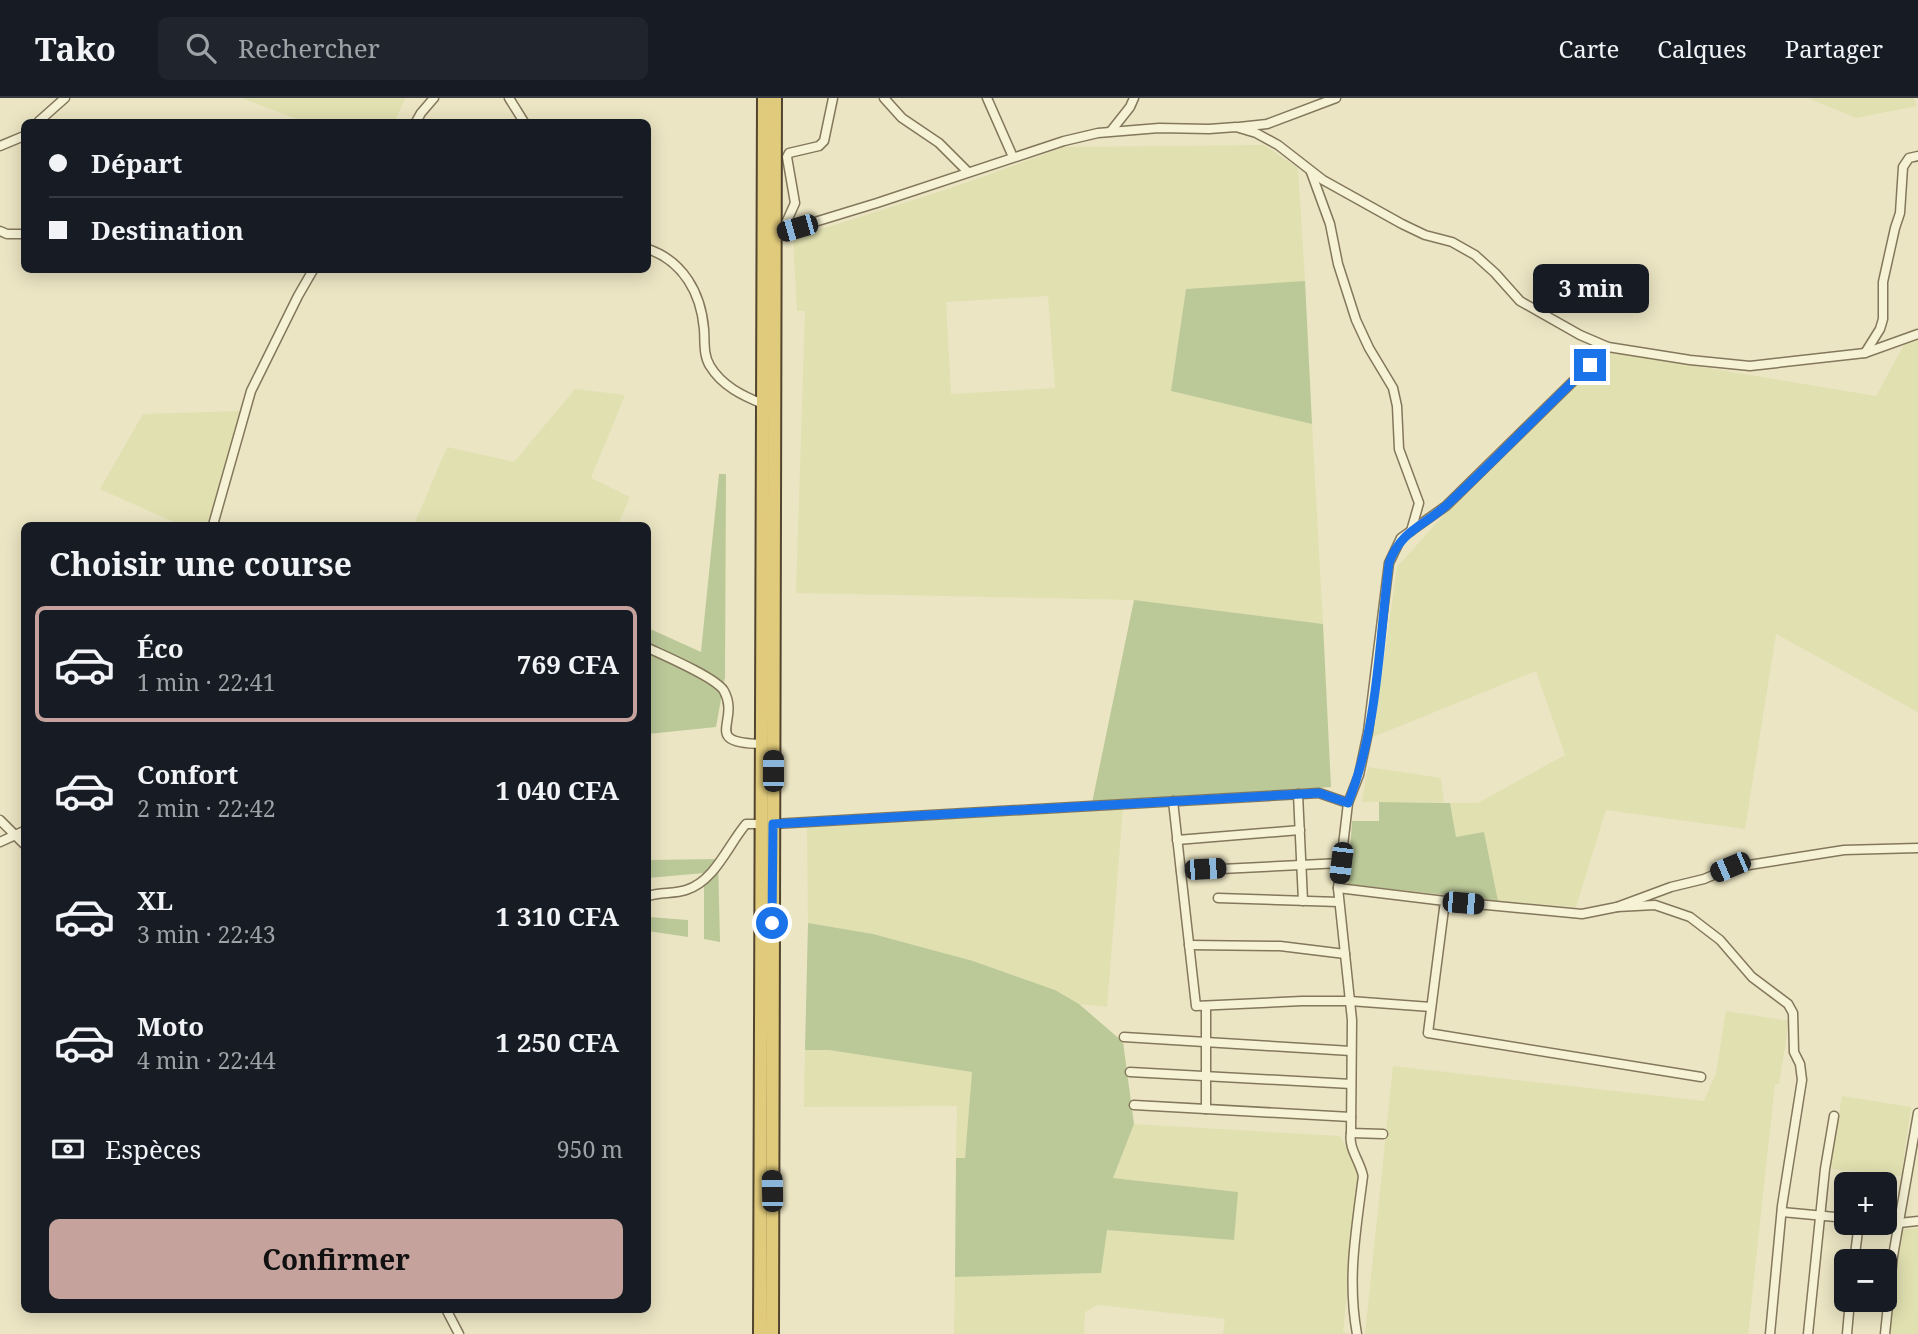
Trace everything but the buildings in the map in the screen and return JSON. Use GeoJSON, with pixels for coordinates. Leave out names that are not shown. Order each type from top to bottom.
{"type":"FeatureCollection","features":[{"type":"Feature","properties":{"kind":"highway"},"geometry":{"type":"LineString","coordinates":[[764,98],[762,744],[767,824],[772,1334]]}},
{"type":"Feature","properties":{"kind":"highway"},"geometry":{"type":"LineString","coordinates":[[760,1334],[779,235],[775,98]]}},
{"type":"Feature","properties":{"kind":"street"},"geometry":{"type":"LineString","coordinates":[[41,119],[65,98]]}},
{"type":"Feature","properties":{"kind":"street"},"geometry":{"type":"LineString","coordinates":[[418,119],[434,98]]}},
{"type":"Feature","properties":{"kind":"street"},"geometry":{"type":"LineString","coordinates":[[509,98],[522,119]]}},
{"type":"Feature","properties":{"kind":"street"},"geometry":{"type":"LineString","coordinates":[[779,235],[795,204],[787,157],[789,153],[819,146],[824,141],[833,98]]}},
{"type":"Feature","properties":{"kind":"street"},"geometry":{"type":"LineString","coordinates":[[884,98],[902,118],[939,143],[968,172]]}},
{"type":"Feature","properties":{"kind":"street"},"geometry":{"type":"LineString","coordinates":[[987,98],[1013,157]]}},
{"type":"Feature","properties":{"kind":"street"},"geometry":{"type":"LineString","coordinates":[[1111,131],[1130,107],[1133,98]]}},
{"type":"Feature","properties":{"kind":"street"},"geometry":{"type":"LineString","coordinates":[[779,235],[1064,141],[1111,131],[1209,129],[1267,124],[1336,98]]}},
{"type":"Feature","properties":{"kind":"street"},"geometry":{"type":"LineString","coordinates":[[1236,127],[1256,133],[1278,145],[1323,180],[1402,224],[1425,235],[1452,242],[1475,255],[1520,302],[1608,347],[1750,366],[1865,353],[1918,334]]}},
{"type":"Feature","properties":{"kind":"street"},"geometry":{"type":"LineString","coordinates":[[0,146],[21,137]]}},
{"type":"Feature","properties":{"kind":"street"},"geometry":{"type":"LineString","coordinates":[[1865,353],[1883,319],[1883,282],[1900,213],[1903,167],[1909,158],[1918,156]]}},
{"type":"Feature","properties":{"kind":"street"},"geometry":{"type":"LineString","coordinates":[[1310,169],[1330,223],[1338,264],[1356,320],[1393,388],[1397,406],[1399,449],[1419,503],[1411,531]]}},
{"type":"Feature","properties":{"kind":"street"},"geometry":{"type":"LineString","coordinates":[[0,231],[6,234],[21,233]]}},
{"type":"Feature","properties":{"kind":"street"},"geometry":{"type":"LineString","coordinates":[[651,251],[674,263],[690,282],[702,309],[705,355],[710,367],[741,395],[763,404]]}},
{"type":"Feature","properties":{"kind":"street"},"geometry":{"type":"LineString","coordinates":[[214,522],[251,391],[311,273]]}},
{"type":"Feature","properties":{"kind":"street"},"geometry":{"type":"LineString","coordinates":[[1357,1334],[1351,1275],[1363,1176],[1349,1141],[1352,1133],[1350,1001],[1338,888],[1348,803],[1359,775],[1368,733],[1389,563],[1401,538],[1446,506],[1608,347]]}},
{"type":"Feature","properties":{"kind":"street"},"geometry":{"type":"LineString","coordinates":[[651,649],[719,685],[725,691],[728,706],[726,732],[729,738],[737,743],[762,744]]}},
{"type":"Feature","properties":{"kind":"street"},"geometry":{"type":"LineString","coordinates":[[651,895],[693,887],[701,882],[722,860],[746,824],[1319,793],[1348,803]]}},
{"type":"Feature","properties":{"kind":"street"},"geometry":{"type":"LineString","coordinates":[[1298,794],[1303,901]]}},
{"type":"Feature","properties":{"kind":"street"},"geometry":{"type":"LineString","coordinates":[[1172,801],[1196,1006],[1350,1001],[1431,1007]]}},
{"type":"Feature","properties":{"kind":"street"},"geometry":{"type":"LineString","coordinates":[[0,820],[20,833]]}},
{"type":"Feature","properties":{"kind":"street"},"geometry":{"type":"LineString","coordinates":[[1177,840],[1300,830]]}},
{"type":"Feature","properties":{"kind":"street"},"geometry":{"type":"LineString","coordinates":[[0,842],[20,833]]}},
{"type":"Feature","properties":{"kind":"street"},"geometry":{"type":"LineString","coordinates":[[1338,888],[1582,914],[1704,879],[1730,867],[1844,850],[1918,848]]}},
{"type":"Feature","properties":{"kind":"street"},"geometry":{"type":"LineString","coordinates":[[1181,871],[1341,863]]}},
{"type":"Feature","properties":{"kind":"street"},"geometry":{"type":"LineString","coordinates":[[1218,898],[1339,902]]}},
{"type":"Feature","properties":{"kind":"street"},"geometry":{"type":"LineString","coordinates":[[1445,901],[1428,1033],[1701,1077]]}},
{"type":"Feature","properties":{"kind":"street"},"geometry":{"type":"LineString","coordinates":[[1617,906],[1654,905],[1690,917],[1720,940],[1752,977],[1788,1004],[1793,1013],[1794,1052],[1800,1064],[1802,1080],[1782,1212],[1770,1334]]}},
{"type":"Feature","properties":{"kind":"street"},"geometry":{"type":"LineString","coordinates":[[1189,945],[1280,946],[1345,954]]}},
{"type":"Feature","properties":{"kind":"street"},"geometry":{"type":"LineString","coordinates":[[1206,1006],[1206,1109]]}},
{"type":"Feature","properties":{"kind":"street"},"geometry":{"type":"LineString","coordinates":[[1124,1037],[1352,1051]]}},
{"type":"Feature","properties":{"kind":"street"},"geometry":{"type":"LineString","coordinates":[[1130,1072],[1352,1084]]}},
{"type":"Feature","properties":{"kind":"street"},"geometry":{"type":"LineString","coordinates":[[1134,1105],[1352,1117]]}},
{"type":"Feature","properties":{"kind":"street"},"geometry":{"type":"LineString","coordinates":[[1885,1334],[1893,1256],[1918,1113]]}},
{"type":"Feature","properties":{"kind":"street"},"geometry":{"type":"LineString","coordinates":[[1808,1334],[1820,1215],[1834,1116]]}},
{"type":"Feature","properties":{"kind":"street"},"geometry":{"type":"LineString","coordinates":[[1352,1133],[1383,1134]]}},
{"type":"Feature","properties":{"kind":"street"},"geometry":{"type":"LineString","coordinates":[[1782,1212],[1834,1217]]}},
{"type":"Feature","properties":{"kind":"street"},"geometry":{"type":"LineString","coordinates":[[1899,1223],[1918,1221]]}},
{"type":"Feature","properties":{"kind":"street"},"geometry":{"type":"LineString","coordinates":[[1847,1334],[1849,1312]]}},
{"type":"Feature","properties":{"kind":"street"},"geometry":{"type":"LineString","coordinates":[[448,1313],[458,1334]]}},
{"type":"Feature","properties":{"kind":"green space"},"geometry":{"type":"Polygon","coordinates":[[[242,98],[405,98],[396,119],[296,119],[242,98]]]}},
{"type":"Feature","properties":{"kind":"green space"},"geometry":{"type":"Polygon","coordinates":[[[1808,98],[1913,98],[1917,106],[1856,118],[1808,98]]]}},
{"type":"Feature","properties":{"kind":"green space"},"geometry":{"type":"Polygon","coordinates":[[[1264,145],[1298,168],[1305,281],[1186,289],[1171,391],[1312,424],[1323,624],[1134,600],[796,593],[805,311],[797,311],[793,238],[951,188],[1065,147],[1264,145]],[[1048,296],[946,302],[951,394],[1055,388],[1048,296]]]}},
{"type":"Feature","properties":{"kind":"green space"},"geometry":{"type":"Polygon","coordinates":[[[1305,281],[1312,424],[1171,391],[1186,289],[1305,281]]]}},
{"type":"Feature","properties":{"kind":"green space"},"geometry":{"type":"Polygon","coordinates":[[[1918,340],[1918,712],[1776,634],[1745,829],[1606,810],[1576,907],[1498,901],[1484,832],[1456,838],[1450,803],[1478,803],[1565,755],[1536,671],[1373,737],[1397,567],[1450,508],[1611,352],[1876,396],[1906,341],[1918,340]]]}},
{"type":"Feature","properties":{"kind":"green space"},"geometry":{"type":"Polygon","coordinates":[[[575,389],[625,395],[591,478],[630,497],[619,522],[415,522],[447,447],[514,462],[575,389]]]}},
{"type":"Feature","properties":{"kind":"green space"},"geometry":{"type":"Polygon","coordinates":[[[240,411],[209,522],[173,522],[100,489],[143,414],[240,411]]]}},
{"type":"Feature","properties":{"kind":"green space"},"geometry":{"type":"Polygon","coordinates":[[[719,474],[726,474],[725,677],[716,727],[651,734],[651,629],[701,652],[719,474]]]}},
{"type":"Feature","properties":{"kind":"green space"},"geometry":{"type":"Polygon","coordinates":[[[1134,600],[1323,624],[1331,787],[1092,803],[1134,600]]]}},
{"type":"Feature","properties":{"kind":"green space"},"geometry":{"type":"Polygon","coordinates":[[[1368,767],[1441,778],[1444,802],[1362,802],[1368,767]]]}},
{"type":"Feature","properties":{"kind":"green space"},"geometry":{"type":"Polygon","coordinates":[[[1379,802],[1450,803],[1456,837],[1484,832],[1498,901],[1348,884],[1352,821],[1379,821],[1379,802]]]}},
{"type":"Feature","properties":{"kind":"green space"},"geometry":{"type":"Polygon","coordinates":[[[1123,808],[1107,1007],[1079,1004],[1055,990],[973,961],[873,934],[808,923],[807,828],[1123,808]]]}},
{"type":"Feature","properties":{"kind":"green space"},"geometry":{"type":"Polygon","coordinates":[[[718,859],[720,942],[704,939],[704,873],[651,878],[651,860],[718,859]]]}},
{"type":"Feature","properties":{"kind":"green space"},"geometry":{"type":"Polygon","coordinates":[[[651,917],[688,920],[688,937],[651,931],[651,917]]]}},
{"type":"Feature","properties":{"kind":"green space"},"geometry":{"type":"Polygon","coordinates":[[[808,923],[873,934],[973,961],[1055,990],[1079,1004],[1123,1042],[1134,1124],[1113,1178],[1238,1192],[1234,1240],[1107,1230],[1101,1273],[955,1277],[956,1158],[965,1158],[972,1072],[829,1050],[805,1050],[808,923]]]}},
{"type":"Feature","properties":{"kind":"green space"},"geometry":{"type":"Polygon","coordinates":[[[1726,1011],[1789,1021],[1779,1084],[1775,1084],[1748,1334],[1365,1334],[1393,1066],[1704,1101],[1716,1073],[1726,1011]]]}},
{"type":"Feature","properties":{"kind":"green space"},"geometry":{"type":"Polygon","coordinates":[[[805,1050],[829,1050],[972,1072],[965,1159],[956,1158],[957,1106],[804,1107],[805,1050]]]}},
{"type":"Feature","properties":{"kind":"green space"},"geometry":{"type":"Polygon","coordinates":[[[1842,1096],[1911,1107],[1901,1176],[1897,1176],[1897,1172],[1830,1169],[1842,1096]]]}},
{"type":"Feature","properties":{"kind":"green space"},"geometry":{"type":"Polygon","coordinates":[[[1134,1124],[1340,1136],[1358,1168],[1343,1332],[1351,1334],[1223,1334],[1225,1319],[1098,1305],[1085,1312],[1084,1334],[954,1334],[955,1277],[1101,1273],[1106,1230],[1237,1192],[1113,1178],[1134,1124]]]}},
{"type":"Feature","properties":{"kind":"green space"},"geometry":{"type":"Polygon","coordinates":[[[1918,1228],[1918,1334],[1890,1334],[1892,1312],[1897,1312],[1897,1268],[1901,1230],[1918,1228]]]}},
{"type":"Feature","properties":{"kind":"route"},"geometry":{"type":"LineString","coordinates":[[772,923],[773,824],[1319,793],[1348,803],[1359,775],[1368,733],[1389,563],[1393,552],[1401,538],[1446,506],[1590,365]]}}]}
